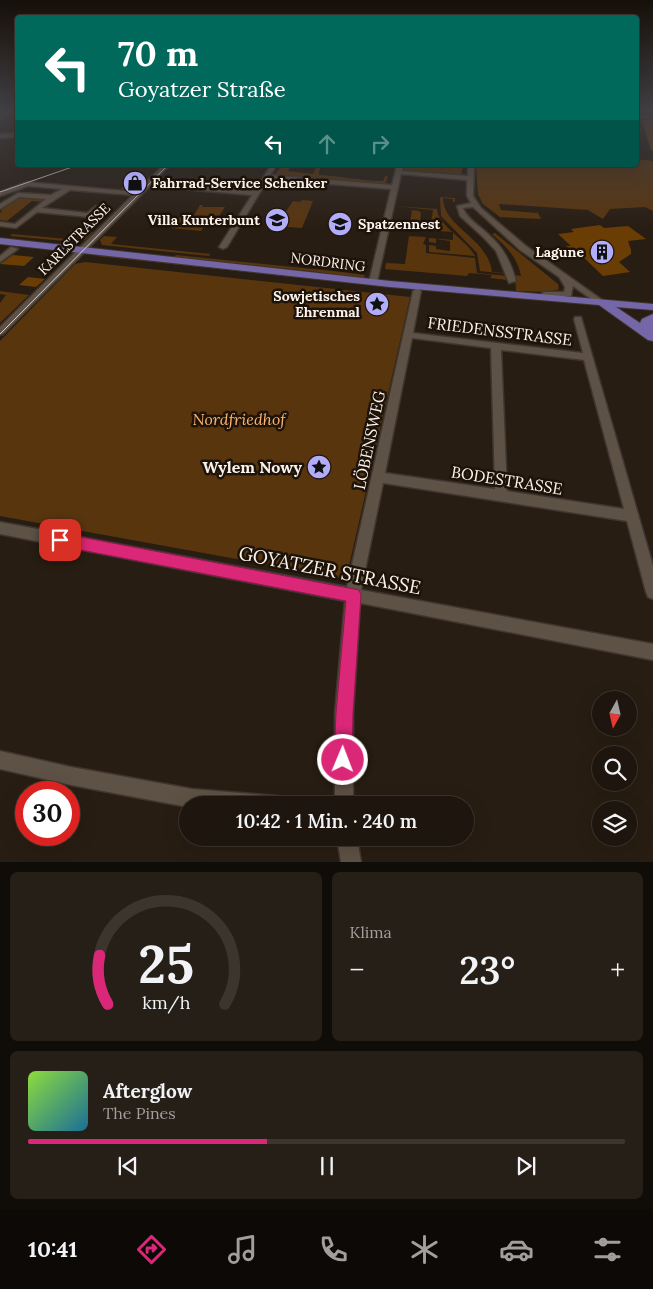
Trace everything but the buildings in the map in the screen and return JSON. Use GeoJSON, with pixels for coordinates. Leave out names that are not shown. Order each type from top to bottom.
{"type":"FeatureCollection","features":[{"type":"Feature","properties":{"kind":"main road","name":"NORDRING"},"geometry":{"type":"LineString","coordinates":[[0,241],[79,253],[417,292],[653,307]]}},
{"type":"Feature","properties":{"kind":"main road","name":"NORDRING"},"geometry":{"type":"LineString","coordinates":[[0,248],[79,253],[524,296],[605,305],[653,313]]}},
{"type":"Feature","properties":{"kind":"main road"},"geometry":{"type":"LineString","coordinates":[[605,305],[653,337]]}},
{"type":"Feature","properties":{"kind":"main road"},"geometry":{"type":"LineString","coordinates":[[653,317],[646,321],[646,326],[653,337]]}},
{"type":"Feature","properties":{"kind":"street","name":"KARLSTRASSE"},"geometry":{"type":"LineString","coordinates":[[0,332],[166,167]]}},
{"type":"Feature","properties":{"kind":"street"},"geometry":{"type":"LineString","coordinates":[[224,247],[273,167]]}},
{"type":"Feature","properties":{"kind":"street"},"geometry":{"type":"LineString","coordinates":[[471,167],[470,196],[474,205],[524,248],[605,305]]}},
{"type":"Feature","properties":{"kind":"street"},"geometry":{"type":"LineString","coordinates":[[373,282],[399,169],[469,178]]}},
{"type":"Feature","properties":{"kind":"street"},"geometry":{"type":"LineString","coordinates":[[267,177],[394,187]]}},
{"type":"Feature","properties":{"kind":"street"},"geometry":{"type":"LineString","coordinates":[[0,194],[27,184],[138,194]]}},
{"type":"Feature","properties":{"kind":"street"},"geometry":{"type":"LineString","coordinates":[[149,184],[257,193]]}},
{"type":"Feature","properties":{"kind":"street"},"geometry":{"type":"LineString","coordinates":[[0,224],[16,226],[52,197],[68,188]]}},
{"type":"Feature","properties":{"kind":"street"},"geometry":{"type":"LineString","coordinates":[[10,190],[18,194],[52,197]]}},
{"type":"Feature","properties":{"kind":"street"},"geometry":{"type":"LineString","coordinates":[[0,207],[18,194]]}},
{"type":"Feature","properties":{"kind":"street"},"geometry":{"type":"LineString","coordinates":[[474,205],[460,206],[459,210],[502,252],[512,281]]}},
{"type":"Feature","properties":{"kind":"street"},"geometry":{"type":"LineString","coordinates":[[37,210],[89,214],[98,207]]}},
{"type":"Feature","properties":{"kind":"street"},"geometry":{"type":"LineString","coordinates":[[0,260],[14,250]]}},
{"type":"Feature","properties":{"kind":"street"},"geometry":{"type":"LineString","coordinates":[[524,296],[568,294],[569,287],[563,276]]}},
{"type":"Feature","properties":{"kind":"street","name":"LÖBENSWEG"},"geometry":{"type":"LineString","coordinates":[[344,796],[344,713],[354,595],[417,292]]}},
{"type":"Feature","properties":{"kind":"street"},"geometry":{"type":"LineString","coordinates":[[578,319],[653,592]]}},
{"type":"Feature","properties":{"kind":"street","name":"FRIEDENSSTRASSE"},"geometry":{"type":"LineString","coordinates":[[408,335],[588,357]]}},
{"type":"Feature","properties":{"kind":"street"},"geometry":{"type":"LineString","coordinates":[[496,346],[501,496]]}},
{"type":"Feature","properties":{"kind":"street","name":"BODESTRASSE"},"geometry":{"type":"LineString","coordinates":[[378,477],[631,516]]}},
{"type":"Feature","properties":{"kind":"street","name":"GOYATZER STRASSE"},"geometry":{"type":"LineString","coordinates":[[0,528],[653,652]]}},
{"type":"Feature","properties":{"kind":"street"},"geometry":{"type":"LineString","coordinates":[[0,760],[71,776],[181,796]]}},
{"type":"Feature","properties":{"kind":"street"},"geometry":{"type":"LineString","coordinates":[[349,846],[350,862]]}},
{"type":"Feature","properties":{"kind":"green space"},"geometry":{"type":"Polygon","coordinates":[[[639,159],[653,161],[653,211],[645,207],[610,209],[603,219],[588,210],[499,204],[501,210],[537,213],[537,211],[541,219],[500,217],[483,204],[478,194],[476,167],[639,167],[639,159]]]}},
{"type":"Feature","properties":{"kind":"green space"},"geometry":{"type":"Polygon","coordinates":[[[281,167],[290,167],[288,171],[313,174],[316,167],[320,167],[319,175],[383,181],[385,176],[388,176],[385,186],[274,176],[281,167]]]}},
{"type":"Feature","properties":{"kind":"green space"},"geometry":{"type":"Polygon","coordinates":[[[404,167],[463,167],[461,176],[403,171],[404,167]]]}},
{"type":"Feature","properties":{"kind":"green space"},"geometry":{"type":"Polygon","coordinates":[[[17,196],[33,197],[31,199],[48,198],[43,202],[32,201],[7,221],[0,220],[0,213],[2,211],[0,208],[17,196]]]}},
{"type":"Feature","properties":{"kind":"green space"},"geometry":{"type":"Polygon","coordinates":[[[440,197],[455,198],[455,202],[453,202],[453,199],[443,198],[445,208],[450,217],[483,250],[489,260],[492,272],[504,273],[504,270],[507,274],[480,271],[477,253],[441,216],[440,197]]]}},
{"type":"Feature","properties":{"kind":"green space"},"geometry":{"type":"Polygon","coordinates":[[[302,200],[313,201],[302,228],[274,226],[293,201],[300,202],[302,200]]]}},
{"type":"Feature","properties":{"kind":"green space"},"geometry":{"type":"Polygon","coordinates":[[[200,205],[203,205],[202,207],[225,207],[219,216],[211,215],[201,231],[171,228],[181,216],[193,217],[200,205]]]}},
{"type":"Feature","properties":{"kind":"green space"},"geometry":{"type":"Polygon","coordinates":[[[395,206],[437,209],[438,215],[452,232],[409,229],[412,210],[421,213],[420,222],[431,223],[433,210],[395,206]]]}},
{"type":"Feature","properties":{"kind":"green space"},"geometry":{"type":"Polygon","coordinates":[[[72,230],[93,232],[85,240],[76,242],[10,236],[12,234],[67,239],[73,233],[69,232],[72,230]]]}},
{"type":"Feature","properties":{"kind":"green space"},"geometry":{"type":"Polygon","coordinates":[[[453,233],[475,256],[429,252],[429,245],[436,246],[436,249],[450,251],[450,241],[436,239],[436,243],[429,242],[429,238],[453,240],[453,233]]]}},
{"type":"Feature","properties":{"kind":"green space"},"geometry":{"type":"Polygon","coordinates":[[[495,233],[558,284],[559,289],[550,292],[516,291],[515,275],[521,276],[517,263],[510,252],[492,234],[495,233]]]}},
{"type":"Feature","properties":{"kind":"green space"},"geometry":{"type":"Polygon","coordinates":[[[104,236],[117,237],[111,244],[210,254],[209,256],[102,245],[100,240],[104,236]]]}},
{"type":"Feature","properties":{"kind":"green space"},"geometry":{"type":"Polygon","coordinates":[[[409,236],[426,237],[423,244],[426,245],[426,253],[475,258],[477,273],[508,276],[508,280],[490,278],[492,275],[469,273],[467,276],[385,269],[386,263],[405,264],[409,236]]]}},
{"type":"Feature","properties":{"kind":"green space"},"geometry":{"type":"Polygon","coordinates":[[[176,255],[365,275],[364,278],[360,279],[318,272],[174,257],[176,255]]]}},
{"type":"Feature","properties":{"kind":"green space"},"geometry":{"type":"Polygon","coordinates":[[[96,256],[386,285],[386,287],[96,256]]]}},
{"type":"Feature","properties":{"kind":"green space","name":"Nordfriedhof"},"geometry":{"type":"Polygon","coordinates":[[[85,262],[410,297],[346,579],[0,516],[0,341],[75,264],[85,262]]]}},
{"type":"Feature","properties":{"kind":"green space"},"geometry":{"type":"Polygon","coordinates":[[[0,291],[29,295],[0,323],[0,303],[6,295],[0,294],[0,291]]]}},
{"type":"Feature","properties":{"kind":"tram line"},"geometry":{"type":"LineString","coordinates":[[0,192],[72,167]]}},
{"type":"Feature","properties":{"kind":"tram line"},"geometry":{"type":"LineString","coordinates":[[0,334],[166,167]]}},
{"type":"Feature","properties":{"kind":"place","name":"Fahrrad-Service Schenker"},"geometry":{"type":"Point","coordinates":[135,183]}},
{"type":"Feature","properties":{"kind":"place","name":"Villa Kunterbunt"},"geometry":{"type":"Point","coordinates":[277,220]}},
{"type":"Feature","properties":{"kind":"place","name":"Spatzennest"},"geometry":{"type":"Point","coordinates":[340,224]}},
{"type":"Feature","properties":{"kind":"place","name":"Lagune"},"geometry":{"type":"Point","coordinates":[602,252]}},
{"type":"Feature","properties":{"kind":"place","name":"Sowjetisches Ehrenmal"},"geometry":{"type":"Point","coordinates":[377,304]}},
{"type":"Feature","properties":{"kind":"place","name":"Wylem Nowy"},"geometry":{"type":"Point","coordinates":[319,467]}},
{"type":"Feature","properties":{"kind":"route"},"geometry":{"type":"LineString","coordinates":[[60,540],[354,595],[344,713],[343,760]]}}]}
